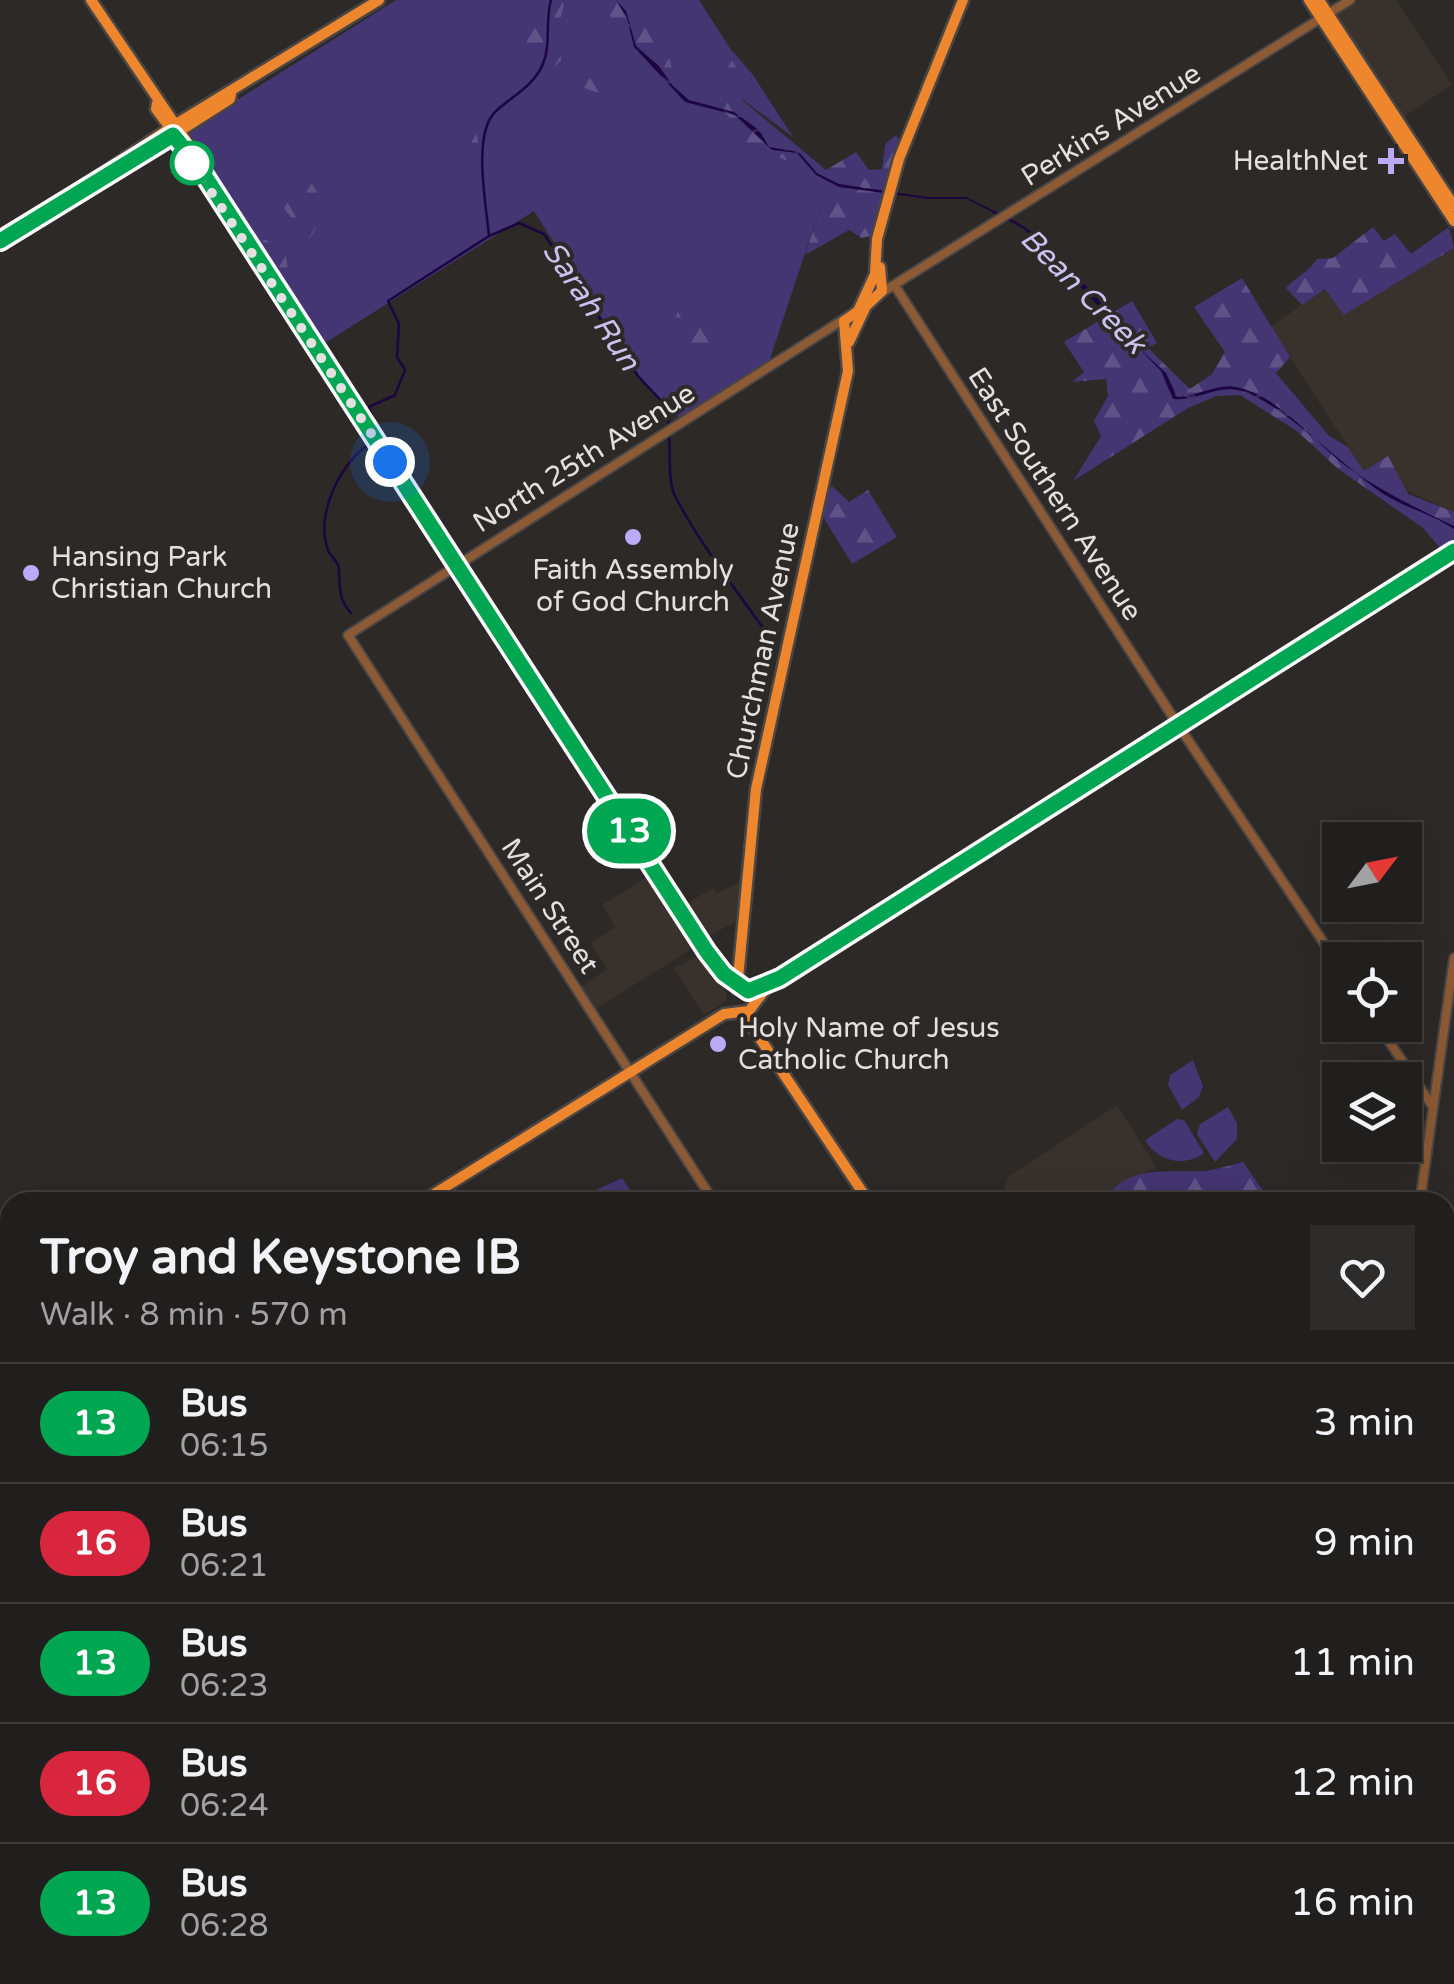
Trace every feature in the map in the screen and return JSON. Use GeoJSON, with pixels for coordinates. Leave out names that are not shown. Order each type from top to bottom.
{"type":"FeatureCollection","features":[{"type":"Feature","properties":{"kind":"main road"},"geometry":{"type":"LineString","coordinates":[[90,0],[742,998],[863,1192]]}},
{"type":"Feature","properties":{"kind":"main road"},"geometry":{"type":"LineString","coordinates":[[0,242],[379,0]]}},
{"type":"Feature","properties":{"kind":"main road"},"geometry":{"type":"LineString","coordinates":[[876,288],[879,236],[890,187],[963,0]]}},
{"type":"Feature","properties":{"kind":"main road"},"geometry":{"type":"LineString","coordinates":[[1309,0],[1325,16],[1454,206]]}},
{"type":"Feature","properties":{"kind":"main road"},"geometry":{"type":"LineString","coordinates":[[1319,0],[1325,16],[1454,221]]}},
{"type":"Feature","properties":{"kind":"main road","name":"Churchman Avenue"},"geometry":{"type":"LineString","coordinates":[[742,998],[740,970],[756,789],[848,371],[848,326],[876,288]]}},
{"type":"Feature","properties":{"kind":"main road"},"geometry":{"type":"LineString","coordinates":[[438,1192],[1454,551]]}},
{"type":"Feature","properties":{"kind":"main road"},"geometry":{"type":"LineString","coordinates":[[723,973],[740,970]]}},
{"type":"Feature","properties":{"kind":"street","name":"Perkins Avenue"},"geometry":{"type":"LineString","coordinates":[[876,288],[895,286],[1350,0]]}},
{"type":"Feature","properties":{"kind":"street","name":"East Southern Avenue"},"geometry":{"type":"LineString","coordinates":[[895,286],[1178,725],[1323,942]]}},
{"type":"Feature","properties":{"kind":"street","name":"North 25th Avenue"},"geometry":{"type":"LineString","coordinates":[[348,635],[457,564],[848,326]]}},
{"type":"Feature","properties":{"kind":"street","name":"Main Street"},"geometry":{"type":"LineString","coordinates":[[348,635],[708,1192]]}},
{"type":"Feature","properties":{"kind":"street"},"geometry":{"type":"LineString","coordinates":[[1421,1192],[1454,958]]}},
{"type":"Feature","properties":{"kind":"street"},"geometry":{"type":"LineString","coordinates":[[1389,1042],[1433,1107]]}},
{"type":"Feature","properties":{"kind":"shaded area"},"geometry":{"type":"Polygon","coordinates":[[[1357,0],[1396,0],[1452,85],[1402,118],[1334,15],[1357,0]]]}},
{"type":"Feature","properties":{"kind":"shaded area"},"geometry":{"type":"Polygon","coordinates":[[[1454,248],[1454,512],[1364,471],[1270,327],[1325,289],[1344,315],[1454,248]]]}},
{"type":"Feature","properties":{"kind":"shaded area"},"geometry":{"type":"Polygon","coordinates":[[[650,875],[696,946],[596,1009],[581,987],[607,969],[591,943],[615,927],[602,905],[650,875]]]}},
{"type":"Feature","properties":{"kind":"shaded area"},"geometry":{"type":"Polygon","coordinates":[[[741,881],[739,919],[705,939],[683,906],[713,888],[717,894],[741,881]]]}},
{"type":"Feature","properties":{"kind":"shaded area"},"geometry":{"type":"Polygon","coordinates":[[[701,954],[727,994],[726,1001],[704,1015],[674,968],[701,954]]]}},
{"type":"Feature","properties":{"kind":"shaded area"},"geometry":{"type":"Polygon","coordinates":[[[1117,1105],[1157,1168],[1124,1181],[1114,1192],[1003,1192],[1008,1177],[1117,1105]]]}},
{"type":"Feature","properties":{"kind":"green space"},"geometry":{"type":"Polygon","coordinates":[[[396,0],[699,0],[735,56],[713,94],[747,143],[796,165],[826,190],[769,362],[679,418],[641,379],[534,211],[322,345],[186,132],[396,0]]]}},
{"type":"Feature","properties":{"kind":"green space"},"geometry":{"type":"Polygon","coordinates":[[[536,0],[565,0],[559,24],[561,61],[545,74],[511,33],[536,0]]]}},
{"type":"Feature","properties":{"kind":"green space"},"geometry":{"type":"Polygon","coordinates":[[[605,0],[634,0],[671,30],[665,40],[673,74],[684,79],[685,89],[676,103],[658,91],[621,45],[605,0]]]}},
{"type":"Feature","properties":{"kind":"green space"},"geometry":{"type":"Polygon","coordinates":[[[731,49],[753,75],[742,100],[826,170],[856,152],[869,170],[882,169],[885,144],[896,135],[902,144],[875,235],[862,238],[849,230],[805,255],[826,190],[796,165],[747,143],[712,93],[735,56],[731,49]]]}},
{"type":"Feature","properties":{"kind":"green space"},"geometry":{"type":"Polygon","coordinates":[[[588,63],[614,99],[571,83],[572,74],[588,63]]]}},
{"type":"Feature","properties":{"kind":"green space"},"geometry":{"type":"Polygon","coordinates":[[[753,75],[793,137],[742,99],[753,75]]]}},
{"type":"Feature","properties":{"kind":"green space"},"geometry":{"type":"Polygon","coordinates":[[[469,124],[475,128],[479,160],[470,188],[466,177],[469,166],[458,157],[457,133],[469,124]]]}},
{"type":"Feature","properties":{"kind":"green space"},"geometry":{"type":"Polygon","coordinates":[[[303,169],[328,210],[309,239],[267,188],[303,169]]]}},
{"type":"Feature","properties":{"kind":"green space"},"geometry":{"type":"Polygon","coordinates":[[[1373,227],[1384,241],[1395,234],[1411,254],[1449,227],[1454,248],[1344,315],[1325,289],[1302,305],[1286,288],[1317,259],[1333,258],[1373,227]]]}},
{"type":"Feature","properties":{"kind":"green space"},"geometry":{"type":"Polygon","coordinates":[[[263,240],[278,241],[285,251],[288,270],[280,283],[265,261],[263,240]]]}},
{"type":"Feature","properties":{"kind":"green space"},"geometry":{"type":"Polygon","coordinates":[[[1242,278],[1290,357],[1276,373],[1329,436],[1348,447],[1364,471],[1388,456],[1408,494],[1454,512],[1454,540],[1440,548],[1423,528],[1337,468],[1297,431],[1240,395],[1216,396],[1188,408],[1073,481],[1101,436],[1094,421],[1108,396],[1106,379],[1072,382],[1084,372],[1064,342],[1132,301],[1157,343],[1148,348],[1190,389],[1212,374],[1225,352],[1194,307],[1242,278]]]}},
{"type":"Feature","properties":{"kind":"green space"},"geometry":{"type":"Polygon","coordinates":[[[680,306],[702,321],[713,337],[714,344],[702,363],[696,363],[672,326],[680,306]]]}},
{"type":"Feature","properties":{"kind":"green space"},"geometry":{"type":"Polygon","coordinates":[[[832,486],[849,502],[868,490],[897,537],[852,564],[820,512],[822,492],[832,486]]]}},
{"type":"Feature","properties":{"kind":"green space"},"geometry":{"type":"Polygon","coordinates":[[[1193,1060],[1203,1086],[1199,1097],[1182,1110],[1168,1085],[1170,1075],[1193,1060]]]}},
{"type":"Feature","properties":{"kind":"green space"},"geometry":{"type":"Polygon","coordinates":[[[1228,1107],[1237,1123],[1237,1139],[1215,1162],[1197,1134],[1200,1124],[1228,1107]]]}},
{"type":"Feature","properties":{"kind":"green space"},"geometry":{"type":"Polygon","coordinates":[[[1177,1119],[1184,1120],[1204,1153],[1180,1161],[1164,1157],[1150,1147],[1145,1140],[1177,1119]]]}},
{"type":"Feature","properties":{"kind":"green space"},"geometry":{"type":"Polygon","coordinates":[[[1243,1162],[1264,1192],[1112,1192],[1124,1181],[1149,1173],[1209,1170],[1243,1162]]]}},
{"type":"Feature","properties":{"kind":"green space"},"geometry":{"type":"Polygon","coordinates":[[[622,1178],[631,1192],[592,1192],[622,1178]]]}},
{"type":"Feature","properties":{"kind":"water"},"geometry":{"type":"Polygon","coordinates":[[[616,0],[626,11],[636,46],[689,100],[734,112],[759,130],[769,147],[799,152],[817,173],[839,184],[928,197],[966,197],[1015,221],[1034,233],[1105,305],[1125,334],[1024,229],[967,199],[928,199],[839,187],[816,175],[797,153],[772,150],[735,115],[685,102],[634,47],[627,18],[616,0]]]}},
{"type":"Feature","properties":{"kind":"water"},"geometry":{"type":"Polygon","coordinates":[[[1138,348],[1166,373],[1177,397],[1236,387],[1281,409],[1315,439],[1275,408],[1241,391],[1223,390],[1173,399],[1161,371],[1138,348]]]}},
{"type":"Feature","properties":{"kind":"water"},"geometry":{"type":"Polygon","coordinates":[[[1358,474],[1454,526],[1454,529],[1385,495],[1358,474]]]}},
{"type":"Feature","properties":{"kind":"waterway"},"geometry":{"type":"LineString","coordinates":[[377,432],[369,407],[395,395],[405,370],[397,357],[399,324],[388,301],[489,236],[482,169],[484,135],[496,111],[530,83],[544,61],[551,0]]}},
{"type":"Feature","properties":{"kind":"waterway","name":"Sarah Run"},"geometry":{"type":"LineString","coordinates":[[489,236],[519,223],[544,234],[638,376],[666,406],[669,425]]}},
{"type":"Feature","properties":{"kind":"waterway"},"geometry":{"type":"LineString","coordinates":[[669,435],[670,476],[676,498],[710,554],[773,642]]}},
{"type":"Feature","properties":{"kind":"waterway"},"geometry":{"type":"LineString","coordinates":[[351,613],[342,598],[338,564],[328,550],[325,520],[342,473],[373,442]]}},
{"type":"Feature","properties":{"kind":"bus line","name":"13"},"geometry":{"type":"LineString","coordinates":[[0,241],[173,135],[197,164],[707,952],[724,974],[748,991],[780,978],[838,937],[900,902],[1454,551]]}},
{"type":"Feature","properties":{"kind":"place","name":"HealthNet"},"geometry":{"type":"Point","coordinates":[1391,161]}},
{"type":"Feature","properties":{"kind":"place","name":"Faith Assembly of God Church"},"geometry":{"type":"Point","coordinates":[633,537]}},
{"type":"Feature","properties":{"kind":"place","name":"Hansing Park Christian Church"},"geometry":{"type":"Point","coordinates":[31,573]}},
{"type":"Feature","properties":{"kind":"place","name":"Holy Name of Jesus Catholic Church"},"geometry":{"type":"Point","coordinates":[718,1044]}},
{"type":"Feature","properties":{"kind":"route"},"geometry":{"type":"LineString","coordinates":[[192,163],[197,164],[390,462]]}},
{"type":"Feature","properties":{"kind":"water label","name":"Bean Creek"},"geometry":{"type":"Point","coordinates":[1083,291]}}]}
